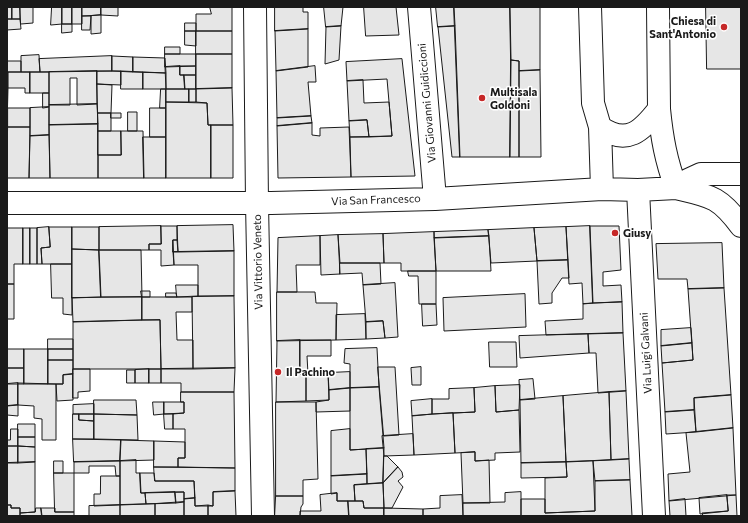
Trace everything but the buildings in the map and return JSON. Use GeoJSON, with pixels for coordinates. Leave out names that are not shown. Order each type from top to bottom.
{"type":"FeatureCollection","features":[{"type":"Feature","properties":{"kind":"street","name":"Via Vittorio Veneto"},"geometry":{"type":"LineString","coordinates":[[255,7],[263,516]]}},
{"type":"Feature","properties":{"kind":"street","name":"Via Giovanni Guidiccioni"},"geometry":{"type":"LineString","coordinates":[[419,7],[435,199]]}},
{"type":"Feature","properties":{"kind":"street"},"geometry":{"type":"LineString","coordinates":[[590,7],[593,103],[600,127],[602,189]]}},
{"type":"Feature","properties":{"kind":"street"},"geometry":{"type":"LineString","coordinates":[[658,7],[660,109],[665,151],[676,188],[706,195],[718,200],[728,209],[741,226]]}},
{"type":"Feature","properties":{"kind":"street"},"geometry":{"type":"LineString","coordinates":[[600,127],[614,135],[633,135],[645,126],[660,109]]}},
{"type":"Feature","properties":{"kind":"street","name":"Via San Francesco"},"geometry":{"type":"LineString","coordinates":[[7,203],[257,203],[435,199],[602,189],[638,190],[676,188],[701,174],[741,174]]}},
{"type":"Feature","properties":{"kind":"street","name":"Via Luigi Galvani"},"geometry":{"type":"LineString","coordinates":[[638,190],[654,516]]}},
{"type":"Feature","properties":{"kind":"place","name":"Chiesa di Sant'Antonio"},"geometry":{"type":"Point","coordinates":[724,27]}},
{"type":"Feature","properties":{"kind":"place","name":"Multisala Goldoni"},"geometry":{"type":"Point","coordinates":[482,98]}},
{"type":"Feature","properties":{"kind":"place","name":"Giusy"},"geometry":{"type":"Point","coordinates":[615,233]}},
{"type":"Feature","properties":{"kind":"place","name":"Il Pachino"},"geometry":{"type":"Point","coordinates":[278,372]}}]}
